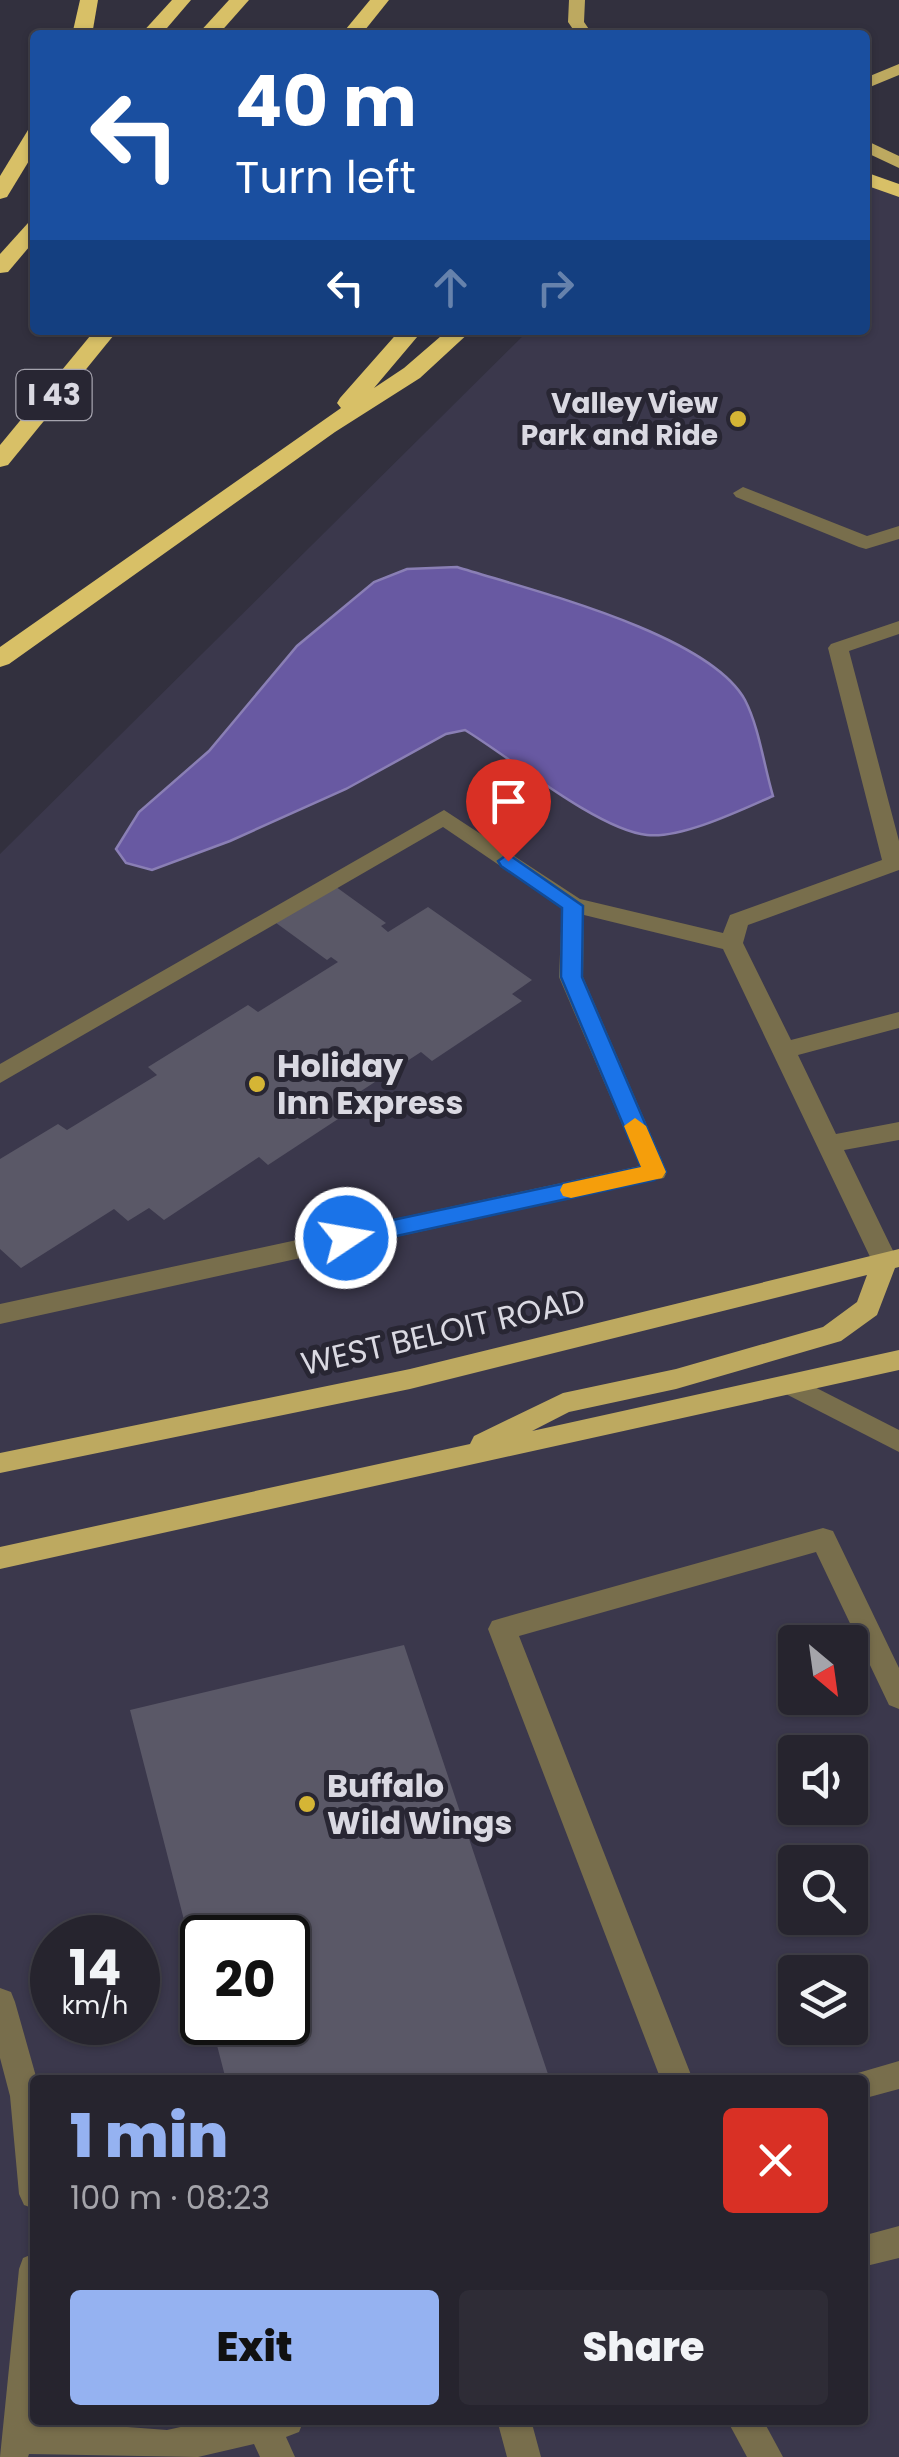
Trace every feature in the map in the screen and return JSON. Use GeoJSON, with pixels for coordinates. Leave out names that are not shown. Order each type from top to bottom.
{"type":"FeatureCollection","features":[{"type":"Feature","properties":{"kind":"highway"},"geometry":{"type":"LineString","coordinates":[[83,30],[89,0]]}},
{"type":"Feature","properties":{"kind":"highway"},"geometry":{"type":"LineString","coordinates":[[155,30],[182,0]]}},
{"type":"Feature","properties":{"kind":"highway"},"geometry":{"type":"LineString","coordinates":[[212,30],[240,0]]}},
{"type":"Feature","properties":{"kind":"highway"},"geometry":{"type":"LineString","coordinates":[[355,30],[380,0]]}},
{"type":"Feature","properties":{"kind":"highway"},"geometry":{"type":"LineString","coordinates":[[0,196],[30,143]]}},
{"type":"Feature","properties":{"kind":"highway"},"geometry":{"type":"LineString","coordinates":[[0,196],[30,166]]}},
{"type":"Feature","properties":{"kind":"highway"},"geometry":{"type":"LineString","coordinates":[[870,180],[899,191]]}},
{"type":"Feature","properties":{"kind":"highway"},"geometry":{"type":"LineString","coordinates":[[0,267],[30,233]]}},
{"type":"Feature","properties":{"kind":"highway","name":"I 43"},"geometry":{"type":"LineString","coordinates":[[0,460],[103,335]]}},
{"type":"Feature","properties":{"kind":"highway"},"geometry":{"type":"LineString","coordinates":[[327,427],[408,335]]}},
{"type":"Feature","properties":{"kind":"highway"},"geometry":{"type":"LineString","coordinates":[[0,659],[327,427],[412,374],[455,335]]}},
{"type":"Feature","properties":{"kind":"main road"},"geometry":{"type":"LineString","coordinates":[[577,0],[576,22],[582,30]]}},
{"type":"Feature","properties":{"kind":"main road"},"geometry":{"type":"LineString","coordinates":[[870,82],[899,69]]}},
{"type":"Feature","properties":{"kind":"main road"},"geometry":{"type":"LineString","coordinates":[[870,148],[899,163]]}},
{"type":"Feature","properties":{"kind":"main road"},"geometry":{"type":"LineString","coordinates":[[447,1462],[564,1402],[676,1379],[832,1334],[868,1308],[892,1260]]}},
{"type":"Feature","properties":{"kind":"main road","name":"WEST BELOIT ROAD"},"geometry":{"type":"LineString","coordinates":[[0,1463],[410,1379],[892,1260]]}},
{"type":"Feature","properties":{"kind":"main road"},"geometry":{"type":"LineString","coordinates":[[0,1558],[899,1360]]}},
{"type":"Feature","properties":{"kind":"street"},"geometry":{"type":"LineString","coordinates":[[743,493],[866,543],[899,532]]}},
{"type":"Feature","properties":{"kind":"street"},"geometry":{"type":"LineString","coordinates":[[892,1260],[829,1144],[732,943],[738,920],[896,863],[838,648],[899,627]]}},
{"type":"Feature","properties":{"kind":"street"},"geometry":{"type":"LineString","coordinates":[[0,1075],[444,816],[573,906],[732,943]]}},
{"type":"Feature","properties":{"kind":"street"},"geometry":{"type":"LineString","coordinates":[[0,1314],[654,1172],[572,977],[573,906]]}},
{"type":"Feature","properties":{"kind":"street"},"geometry":{"type":"LineString","coordinates":[[784,1050],[899,1020]]}},
{"type":"Feature","properties":{"kind":"street"},"geometry":{"type":"LineString","coordinates":[[829,1144],[899,1131]]}},
{"type":"Feature","properties":{"kind":"street"},"geometry":{"type":"LineString","coordinates":[[791,1385],[899,1442]]}},
{"type":"Feature","properties":{"kind":"street"},"geometry":{"type":"LineString","coordinates":[[674,2075],[502,1628],[824,1539],[899,1697]]}},
{"type":"Feature","properties":{"kind":"street"},"geometry":{"type":"LineString","coordinates":[[0,2002],[26,2096],[30,2140]]}},
{"type":"Feature","properties":{"kind":"street"},"geometry":{"type":"LineString","coordinates":[[868,2084],[899,2076]]}},
{"type":"Feature","properties":{"kind":"street"},"geometry":{"type":"LineString","coordinates":[[868,2250],[899,2242]]}},
{"type":"Feature","properties":{"kind":"street"},"geometry":{"type":"LineString","coordinates":[[30,2314],[15,2447],[167,2447],[276,2435]]}},
{"type":"Feature","properties":{"kind":"street"},"geometry":{"type":"LineString","coordinates":[[515,2425],[524,2457]]}},
{"type":"Feature","properties":{"kind":"street"},"geometry":{"type":"LineString","coordinates":[[747,2425],[766,2457]]}},
{"type":"Feature","properties":{"kind":"shaded area"},"geometry":{"type":"Polygon","coordinates":[[[870,180],[899,191],[899,2457],[0,2457],[0,854],[524,335],[870,335],[870,180]]]}},
{"type":"Feature","properties":{"kind":"shaded area"},"geometry":{"type":"Polygon","coordinates":[[[457,567],[614,617],[695,654],[725,676],[745,700],[773,796],[677,833],[647,835],[627,830],[580,807],[465,730],[446,734],[346,789],[230,841],[152,870],[126,863],[116,849],[139,812],[209,751],[297,646],[374,582],[407,569],[457,567]]]}},
{"type":"Feature","properties":{"kind":"building","name":"Holiday Inn Express"},"geometry":{"type":"Polygon","coordinates":[[[332,884],[386,923],[381,926],[388,932],[428,907],[532,980],[512,994],[522,1001],[432,1061],[421,1052],[358,1093],[367,1100],[268,1165],[259,1157],[164,1220],[149,1208],[128,1221],[114,1209],[21,1268],[0,1249],[0,1159],[58,1124],[67,1130],[157,1075],[148,1067],[248,1005],[258,1012],[338,962],[331,957],[327,960],[272,920],[332,884]]]}},
{"type":"Feature","properties":{"kind":"building"},"geometry":{"type":"Polygon","coordinates":[[[404,1645],[548,2075],[225,2075],[217,2045],[310,2045],[310,1915],[183,1915],[130,1710],[404,1645]]]}},
{"type":"Feature","properties":{"kind":"slow traffic"},"geometry":{"type":"LineString","coordinates":[[571,1190],[654,1172],[635,1126]]}},
{"type":"Feature","properties":{"kind":"place","name":"Valley View Park and Ride"},"geometry":{"type":"Point","coordinates":[738,419]}},
{"type":"Feature","properties":{"kind":"place","name":"Holiday Inn Express"},"geometry":{"type":"Point","coordinates":[257,1084]}},
{"type":"Feature","properties":{"kind":"place","name":"Buffalo Wild Wings"},"geometry":{"type":"Point","coordinates":[307,1804]}},
{"type":"Feature","properties":{"kind":"route"},"geometry":{"type":"LineString","coordinates":[[346,1238],[654,1172],[572,977],[573,906],[508,861]]}}]}
